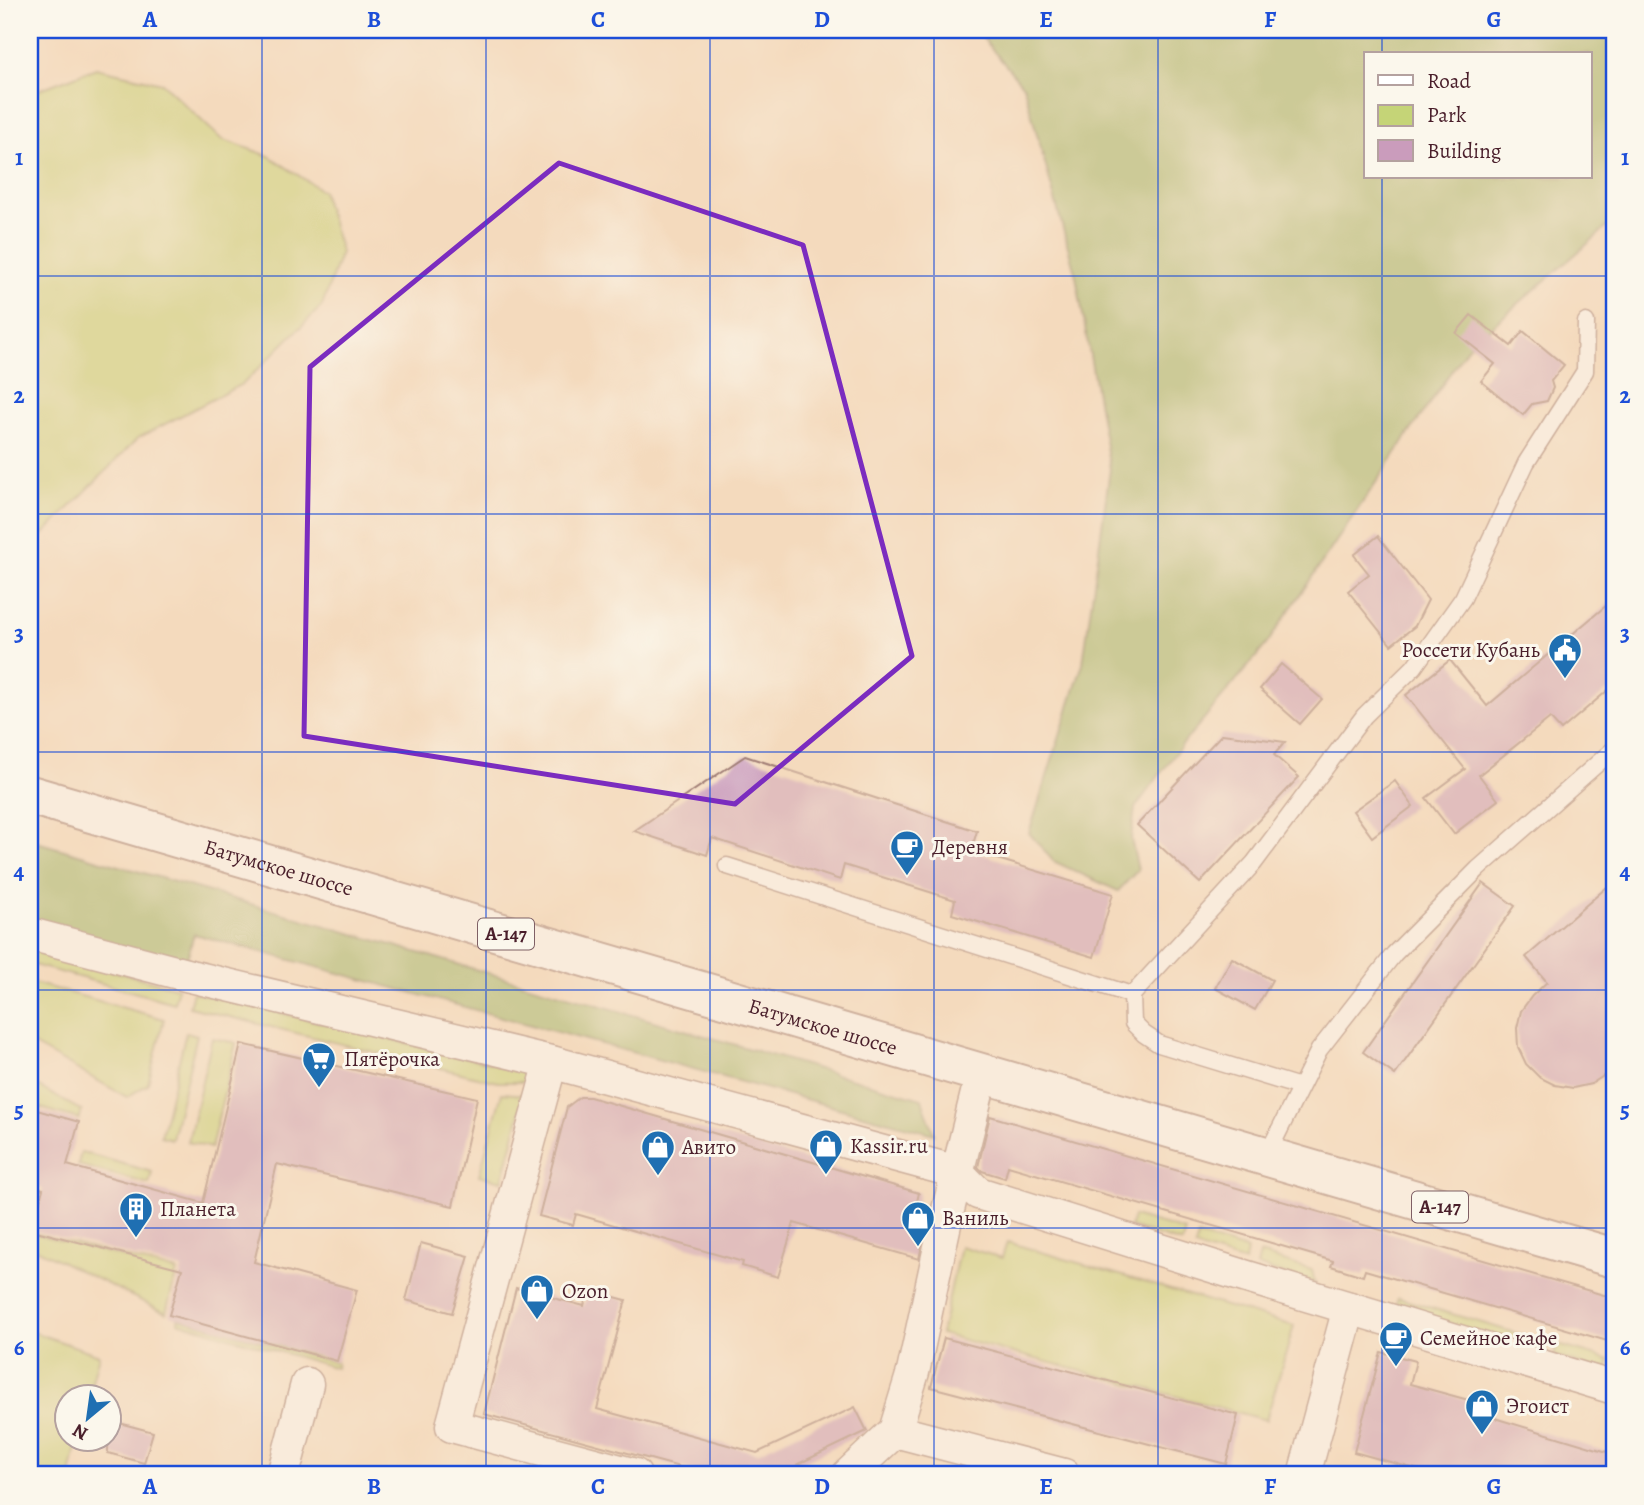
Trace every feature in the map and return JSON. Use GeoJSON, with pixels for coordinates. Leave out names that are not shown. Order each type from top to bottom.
{"type":"FeatureCollection","features":[{"type":"Feature","properties":{"kind":"highway","name":"Батумское шоссе"},"geometry":{"type":"LineString","coordinates":[[30,795],[1614,1258]]}},
{"type":"Feature","properties":{"kind":"street"},"geometry":{"type":"LineString","coordinates":[[30,934],[203,979],[551,1062],[957,1172],[978,1193],[1614,1388]]}},
{"type":"Feature","properties":{"kind":"street"},"geometry":{"type":"LineString","coordinates":[[551,1062],[452,1426],[635,1475]]}},
{"type":"Feature","properties":{"kind":"street"},"geometry":{"type":"LineString","coordinates":[[848,1475],[895,1432],[913,1372],[982,1073]]}},
{"type":"Feature","properties":{"kind":"street"},"geometry":{"type":"LineString","coordinates":[[1304,1475],[1349,1308]]}},
{"type":"Feature","properties":{"kind":"street"},"geometry":{"type":"LineString","coordinates":[[283,1475],[307,1384]]}},
{"type":"Feature","properties":{"kind":"street"},"geometry":{"type":"LineString","coordinates":[[895,1432],[1065,1475]]}},
{"type":"Feature","properties":{"kind":"lane"},"geometry":{"type":"LineString","coordinates":[[1300,1087],[1158,1044],[1133,1023],[1132,995],[1254,863],[1363,716],[1414,667],[1463,598],[1526,463],[1585,371],[1586,322]]}},
{"type":"Feature","properties":{"kind":"lane"},"geometry":{"type":"LineString","coordinates":[[1267,1155],[1319,1050],[1394,954],[1478,869],[1614,749]]}},
{"type":"Feature","properties":{"kind":"lane"},"geometry":{"type":"LineString","coordinates":[[727,866],[1132,995]]}},
{"type":"Feature","properties":{"kind":"highlighted area"},"geometry":{"type":"Polygon","coordinates":[[[559,163],[803,245],[912,656],[735,804],[304,736],[310,367],[559,163]]]}},
{"type":"Feature","properties":{"kind":"green space"},"geometry":{"type":"Polygon","coordinates":[[[976,30],[1614,30],[1614,221],[1467,348],[1266,645],[1181,746],[1135,808],[1131,839],[1138,870],[1118,891],[1053,861],[1029,833],[1083,663],[1110,469],[1076,276],[1024,87],[976,30]]]}},
{"type":"Feature","properties":{"kind":"green space"},"geometry":{"type":"Polygon","coordinates":[[[96,68],[162,83],[221,139],[269,156],[322,191],[341,252],[322,306],[244,383],[138,438],[30,548],[30,93],[96,68]]]}},
{"type":"Feature","properties":{"kind":"green space"},"geometry":{"type":"Polygon","coordinates":[[[30,840],[922,1099],[934,1134],[194,934],[185,965],[30,924],[30,840]]]}},
{"type":"Feature","properties":{"kind":"green space"},"geometry":{"type":"Polygon","coordinates":[[[30,949],[178,988],[174,1003],[30,964],[30,949]]]}},
{"type":"Feature","properties":{"kind":"green space"},"geometry":{"type":"Polygon","coordinates":[[[30,982],[164,1019],[148,1084],[127,1097],[30,1043],[30,982]]]}},
{"type":"Feature","properties":{"kind":"green space"},"geometry":{"type":"Polygon","coordinates":[[[193,992],[532,1073],[530,1082],[498,1082],[189,1007],[193,992]]]}},
{"type":"Feature","properties":{"kind":"green space"},"geometry":{"type":"Polygon","coordinates":[[[186,1032],[197,1035],[172,1139],[161,1136],[186,1032]]]}},
{"type":"Feature","properties":{"kind":"green space"},"geometry":{"type":"Polygon","coordinates":[[[212,1038],[236,1043],[211,1148],[188,1142],[212,1038]]]}},
{"type":"Feature","properties":{"kind":"green space"},"geometry":{"type":"Polygon","coordinates":[[[30,1082],[82,1111],[79,1119],[30,1105],[30,1082]]]}},
{"type":"Feature","properties":{"kind":"green space"},"geometry":{"type":"Polygon","coordinates":[[[502,1093],[525,1095],[502,1181],[479,1175],[502,1093]]]}},
{"type":"Feature","properties":{"kind":"green space"},"geometry":{"type":"Polygon","coordinates":[[[81,1152],[152,1172],[149,1184],[78,1165],[81,1152]]]}},
{"type":"Feature","properties":{"kind":"green space"},"geometry":{"type":"Polygon","coordinates":[[[30,1189],[39,1192],[30,1229],[30,1189]]]}},
{"type":"Feature","properties":{"kind":"green space"},"geometry":{"type":"Polygon","coordinates":[[[1133,1216],[1185,1231],[1182,1243],[1130,1227],[1133,1216]]]}},
{"type":"Feature","properties":{"kind":"green space"},"geometry":{"type":"Polygon","coordinates":[[[32,1233],[177,1271],[166,1313],[30,1246],[32,1233]]]}},
{"type":"Feature","properties":{"kind":"green space"},"geometry":{"type":"Polygon","coordinates":[[[1198,1236],[1247,1250],[1245,1262],[1195,1247],[1198,1236]]]}},
{"type":"Feature","properties":{"kind":"green space"},"geometry":{"type":"Polygon","coordinates":[[[1007,1242],[1294,1326],[1266,1420],[941,1334],[960,1246],[1002,1258],[1007,1242]]]}},
{"type":"Feature","properties":{"kind":"green space"},"geometry":{"type":"Polygon","coordinates":[[[1260,1254],[1312,1270],[1315,1283],[1257,1266],[1260,1254]]]}},
{"type":"Feature","properties":{"kind":"green space"},"geometry":{"type":"Polygon","coordinates":[[[1398,1298],[1536,1339],[1533,1350],[1395,1307],[1398,1298]]]}},
{"type":"Feature","properties":{"kind":"green space"},"geometry":{"type":"Polygon","coordinates":[[[178,1318],[337,1363],[336,1368],[178,1322],[178,1318]]]}},
{"type":"Feature","properties":{"kind":"green space"},"geometry":{"type":"Polygon","coordinates":[[[30,1331],[99,1355],[92,1382],[52,1382],[52,1452],[75,1452],[70,1475],[30,1475],[30,1331]]]}},
{"type":"Feature","properties":{"kind":"green space"},"geometry":{"type":"Polygon","coordinates":[[[1552,1343],[1610,1360],[1606,1372],[1554,1356],[1556,1348],[1551,1347],[1552,1343]]]}},
{"type":"Feature","properties":{"kind":"building"},"geometry":{"type":"Polygon","coordinates":[[[1471,315],[1511,346],[1523,331],[1564,365],[1551,381],[1553,388],[1547,401],[1532,404],[1523,415],[1481,381],[1495,364],[1456,333],[1471,315]]]}},
{"type":"Feature","properties":{"kind":"building"},"geometry":{"type":"Polygon","coordinates":[[[1378,536],[1428,600],[1415,626],[1391,645],[1348,591],[1369,574],[1354,555],[1378,536]]]}},
{"type":"Feature","properties":{"kind":"building"},"geometry":{"type":"Polygon","coordinates":[[[1614,599],[1614,685],[1561,730],[1550,718],[1479,775],[1498,800],[1454,834],[1426,798],[1465,769],[1406,695],[1450,660],[1487,706],[1614,599]]]}},
{"type":"Feature","properties":{"kind":"building"},"geometry":{"type":"Polygon","coordinates":[[[1281,664],[1322,699],[1300,724],[1260,689],[1281,664]]]}},
{"type":"Feature","properties":{"kind":"building"},"geometry":{"type":"Polygon","coordinates":[[[1222,734],[1285,742],[1274,755],[1299,777],[1200,883],[1137,825],[1222,734]]]}},
{"type":"Feature","properties":{"kind":"building"},"geometry":{"type":"Polygon","coordinates":[[[745,756],[977,831],[971,851],[1113,894],[1094,957],[952,914],[955,900],[844,865],[840,880],[712,838],[707,855],[634,831],[745,756]]]}},
{"type":"Feature","properties":{"kind":"building"},"geometry":{"type":"Polygon","coordinates":[[[1395,781],[1413,806],[1372,837],[1353,811],[1395,781]]]}},
{"type":"Feature","properties":{"kind":"building"},"geometry":{"type":"Polygon","coordinates":[[[1614,881],[1614,1069],[1591,1084],[1573,1088],[1555,1085],[1539,1077],[1526,1064],[1518,1047],[1517,1028],[1521,1011],[1547,982],[1526,957],[1614,881]]]}},
{"type":"Feature","properties":{"kind":"building"},"geometry":{"type":"Polygon","coordinates":[[[1483,883],[1515,906],[1395,1075],[1363,1052],[1483,883]]]}},
{"type":"Feature","properties":{"kind":"building"},"geometry":{"type":"Polygon","coordinates":[[[1232,958],[1272,980],[1255,1010],[1215,988],[1232,958]]]}},
{"type":"Feature","properties":{"kind":"building"},"geometry":{"type":"Polygon","coordinates":[[[241,1044],[477,1098],[453,1206],[277,1164],[254,1262],[357,1290],[337,1361],[169,1315],[182,1269],[32,1230],[43,1189],[30,1185],[30,1108],[79,1122],[67,1165],[203,1203],[241,1044]]]}},
{"type":"Feature","properties":{"kind":"building"},"geometry":{"type":"Polygon","coordinates":[[[580,1097],[590,1097],[919,1193],[911,1227],[925,1231],[919,1259],[794,1223],[778,1277],[742,1266],[743,1262],[576,1214],[573,1225],[539,1216],[567,1107],[580,1097]]]}},
{"type":"Feature","properties":{"kind":"building"},"geometry":{"type":"Polygon","coordinates":[[[990,1116],[1614,1298],[1614,1343],[1365,1270],[1363,1276],[1331,1266],[1333,1261],[1008,1166],[1005,1178],[982,1171],[978,1167],[990,1116]]]}},
{"type":"Feature","properties":{"kind":"building"},"geometry":{"type":"Polygon","coordinates":[[[421,1243],[469,1256],[452,1313],[406,1300],[421,1243]]]}},
{"type":"Feature","properties":{"kind":"building"},"geometry":{"type":"Polygon","coordinates":[[[516,1288],[584,1306],[588,1290],[626,1300],[597,1409],[757,1453],[855,1407],[867,1431],[798,1464],[810,1467],[809,1475],[709,1475],[484,1414],[516,1288]]]}},
{"type":"Feature","properties":{"kind":"building"},"geometry":{"type":"Polygon","coordinates":[[[944,1338],[1238,1415],[1226,1464],[931,1387],[944,1338]]]}},
{"type":"Feature","properties":{"kind":"building"},"geometry":{"type":"Polygon","coordinates":[[[1381,1352],[1416,1361],[1410,1384],[1494,1407],[1491,1417],[1614,1454],[1614,1475],[1437,1475],[1354,1452],[1381,1352]]]}},
{"type":"Feature","properties":{"kind":"building"},"geometry":{"type":"Polygon","coordinates":[[[122,1424],[153,1432],[144,1463],[108,1453],[122,1452],[122,1424]]]}},
{"type":"Feature","properties":{"kind":"place","name":"Россети Кубань"},"geometry":{"type":"Point","coordinates":[1565,680]}},
{"type":"Feature","properties":{"kind":"place","name":"Деревня"},"geometry":{"type":"Point","coordinates":[907,877]}},
{"type":"Feature","properties":{"kind":"place","name":"Пятёрочка"},"geometry":{"type":"Point","coordinates":[319,1089]}},
{"type":"Feature","properties":{"kind":"place","name":"Kassir.ru"},"geometry":{"type":"Point","coordinates":[826,1176]}},
{"type":"Feature","properties":{"kind":"place","name":"Авито"},"geometry":{"type":"Point","coordinates":[658,1177]}},
{"type":"Feature","properties":{"kind":"place","name":"Планета"},"geometry":{"type":"Point","coordinates":[136,1239]}},
{"type":"Feature","properties":{"kind":"place","name":"Ваниль"},"geometry":{"type":"Point","coordinates":[918,1248]}},
{"type":"Feature","properties":{"kind":"place","name":"Ozon"},"geometry":{"type":"Point","coordinates":[537,1321]}},
{"type":"Feature","properties":{"kind":"place","name":"Семейное кафе"},"geometry":{"type":"Point","coordinates":[1396,1368]}},
{"type":"Feature","properties":{"kind":"place","name":"Эгоист"},"geometry":{"type":"Point","coordinates":[1482,1436]}}]}
